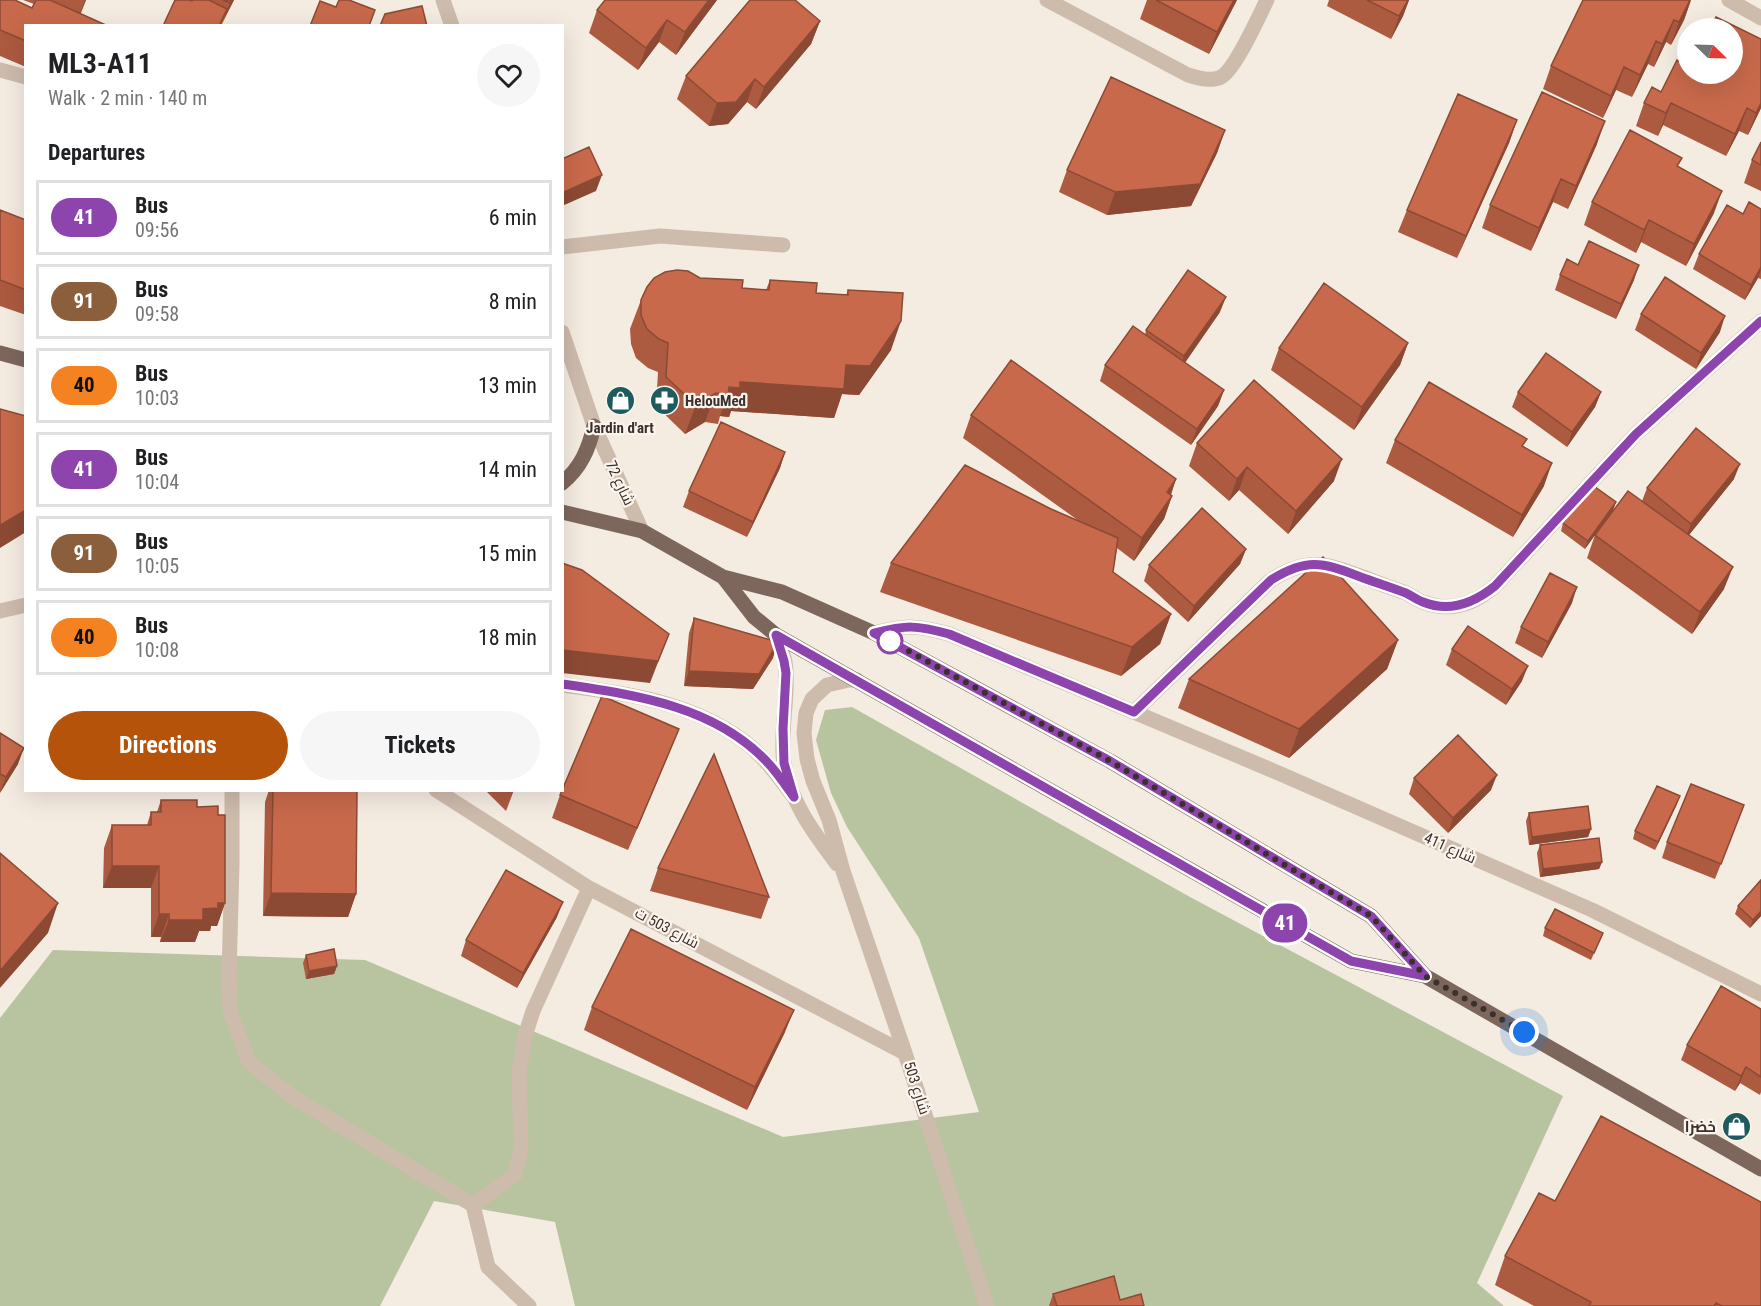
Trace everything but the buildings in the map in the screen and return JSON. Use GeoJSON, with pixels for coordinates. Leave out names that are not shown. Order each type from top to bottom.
{"type":"FeatureCollection","features":[{"type":"Feature","properties":{"kind":"main road"},"geometry":{"type":"LineString","coordinates":[[0,352],[24,359]]}},
{"type":"Feature","properties":{"kind":"main road"},"geometry":{"type":"LineString","coordinates":[[564,481],[581,463],[590,445],[594,426]]}},
{"type":"Feature","properties":{"kind":"main road"},"geometry":{"type":"LineString","coordinates":[[564,512],[642,531],[723,577],[782,592],[874,633],[1110,761],[1371,916],[1425,976],[1761,1168]]}},
{"type":"Feature","properties":{"kind":"main road"},"geometry":{"type":"LineString","coordinates":[[723,577],[754,617],[776,635],[1351,961],[1425,976]]}},
{"type":"Feature","properties":{"kind":"street"},"geometry":{"type":"LineString","coordinates":[[443,0],[451,24]]}},
{"type":"Feature","properties":{"kind":"street"},"geometry":{"type":"LineString","coordinates":[[1047,0],[1188,75],[1209,80],[1222,77],[1233,64],[1267,0]]}},
{"type":"Feature","properties":{"kind":"street"},"geometry":{"type":"LineString","coordinates":[[1729,0],[1761,18]]}},
{"type":"Feature","properties":{"kind":"street"},"geometry":{"type":"LineString","coordinates":[[0,70],[24,76]]}},
{"type":"Feature","properties":{"kind":"street"},"geometry":{"type":"LineString","coordinates":[[564,247],[660,236],[783,245]]}},
{"type":"Feature","properties":{"kind":"street"},"geometry":{"type":"LineString","coordinates":[[1134,712],[1271,580],[1286,570],[1303,565],[1321,564],[1338,567],[1438,606],[1453,607],[1483,596],[1495,586],[1636,434],[1761,321]]}},
{"type":"Feature","properties":{"kind":"street","name":"شارع 72"},"geometry":{"type":"LineString","coordinates":[[564,338],[594,426],[642,531]]}},
{"type":"Feature","properties":{"kind":"street"},"geometry":{"type":"LineString","coordinates":[[0,611],[24,605]]}},
{"type":"Feature","properties":{"kind":"street","name":"شارع 411"},"geometry":{"type":"LineString","coordinates":[[874,633],[902,626],[922,627],[949,634],[1269,769],[1592,910],[1761,994]]}},
{"type":"Feature","properties":{"kind":"street"},"geometry":{"type":"LineString","coordinates":[[776,635],[786,673],[784,763],[794,797],[803,816],[843,871]]}},
{"type":"Feature","properties":{"kind":"street"},"geometry":{"type":"LineString","coordinates":[[843,871],[829,820],[813,781],[807,759],[804,733],[806,713],[818,691],[827,685],[857,680]]}},
{"type":"Feature","properties":{"kind":"street"},"geometry":{"type":"LineString","coordinates":[[564,684],[624,693],[676,706],[720,726],[746,743],[768,764],[794,797]]}},
{"type":"Feature","properties":{"kind":"street"},"geometry":{"type":"LineString","coordinates":[[232,792],[230,1012],[249,1062],[293,1097],[472,1205],[488,1267],[529,1306]]}},
{"type":"Feature","properties":{"kind":"street","name":"شارع 503 ت"},"geometry":{"type":"LineString","coordinates":[[439,792],[589,888],[905,1053]]}},
{"type":"Feature","properties":{"kind":"street","name":"شارع 503"},"geometry":{"type":"LineString","coordinates":[[843,871],[987,1306]]}},
{"type":"Feature","properties":{"kind":"street"},"geometry":{"type":"LineString","coordinates":[[472,1205],[515,1175],[521,1147],[519,1073],[525,1036],[533,1011],[589,888]]}},
{"type":"Feature","properties":{"kind":"green space"},"geometry":{"type":"Polygon","coordinates":[[[852,707],[1190,897],[1563,1096],[1477,1283],[1504,1306],[575,1306],[555,1222],[434,1201],[380,1306],[0,1306],[0,1018],[53,950],[365,960],[783,1137],[979,1112],[919,938],[847,827],[831,793],[816,740],[825,710],[852,707]]]}},
{"type":"Feature","properties":{"kind":"bus line","name":"41"},"geometry":{"type":"LineString","coordinates":[[564,684],[624,693],[676,706],[720,726],[746,743],[768,764],[794,797],[784,763],[786,673],[776,635],[1351,961],[1425,976],[1371,916],[1110,761],[874,633],[902,626],[922,627],[949,634],[1134,712],[1271,580],[1286,570],[1303,565],[1321,564],[1338,567],[1423,602],[1453,607],[1469,603],[1483,596],[1495,586],[1636,434],[1761,321]]}},
{"type":"Feature","properties":{"kind":"place","name":"Jardin d'art"},"geometry":{"type":"Point","coordinates":[620,401]}},
{"type":"Feature","properties":{"kind":"place","name":"HelouMed"},"geometry":{"type":"Point","coordinates":[664,401]}},
{"type":"Feature","properties":{"kind":"place","name":"خضرا"},"geometry":{"type":"Point","coordinates":[1737,1127]}},
{"type":"Feature","properties":{"kind":"route"},"geometry":{"type":"LineString","coordinates":[[890,641],[1110,761],[1371,916],[1425,976],[1524,1032]]}}]}
